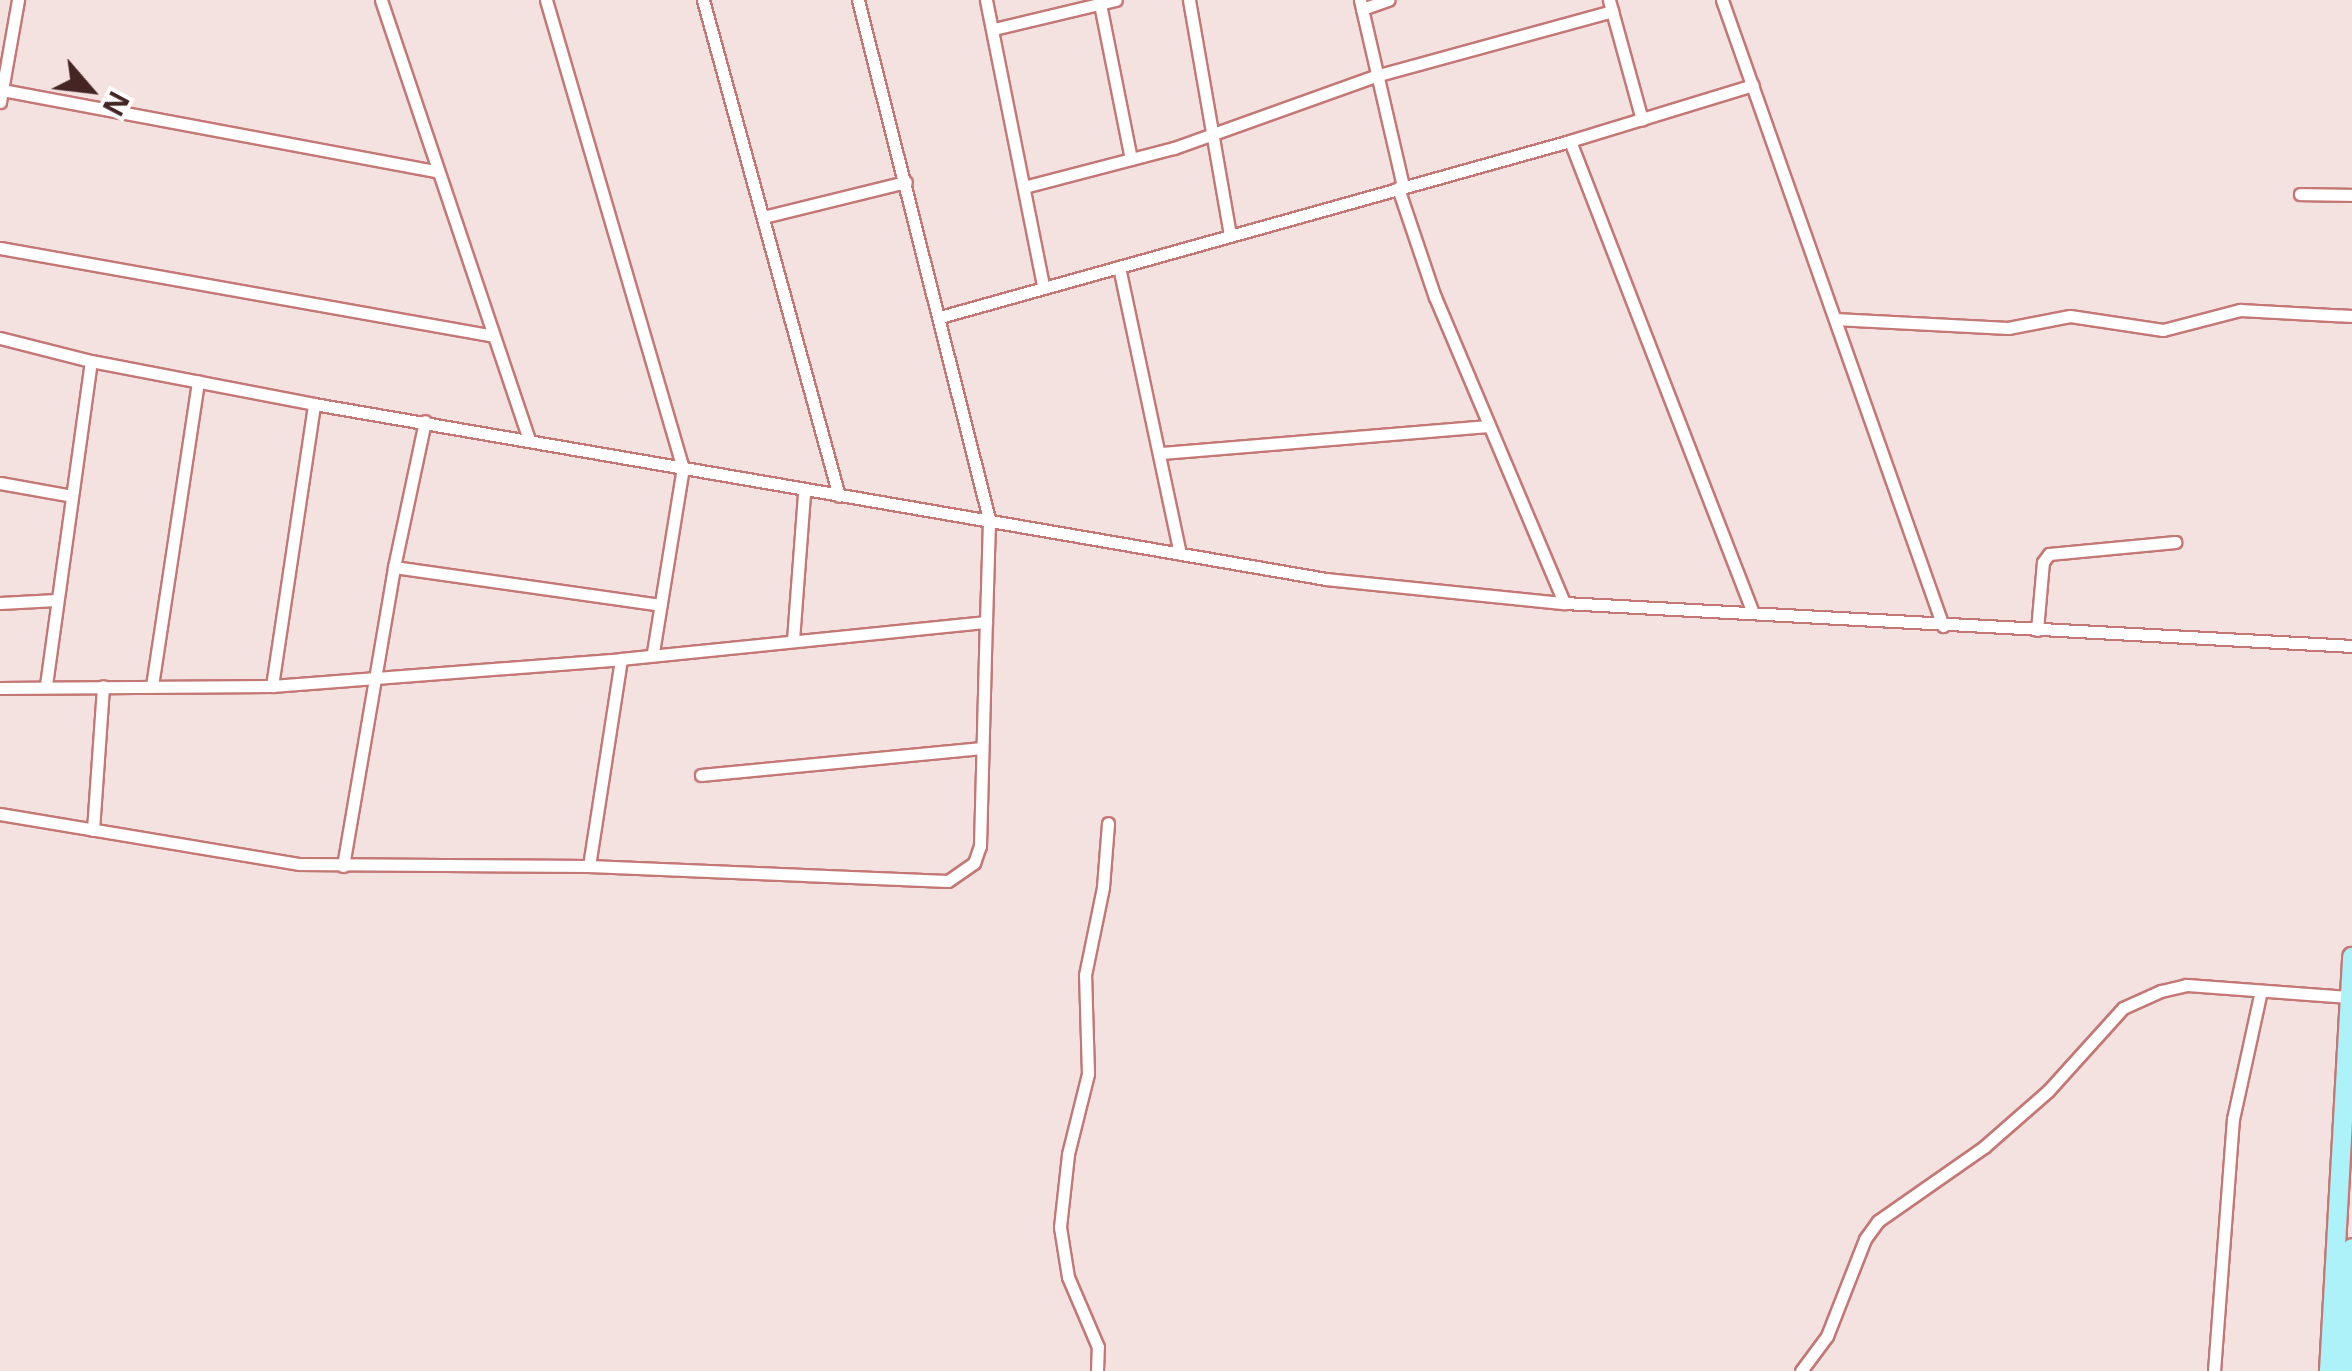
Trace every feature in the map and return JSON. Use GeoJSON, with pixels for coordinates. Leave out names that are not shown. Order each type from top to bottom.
{"type":"FeatureCollection","features":[{"type":"Feature","properties":{"kind":"main road"},"geometry":{"type":"LineString","coordinates":[[2329,1371],[2352,957]]}},
{"type":"Feature","properties":{"kind":"main road"},"geometry":{"type":"LineString","coordinates":[[2345,1371],[2352,1248]]}},
{"type":"Feature","properties":{"kind":"street"},"geometry":{"type":"LineString","coordinates":[[18,0],[1,96],[436,171]]}},
{"type":"Feature","properties":{"kind":"street"},"geometry":{"type":"LineString","coordinates":[[381,0],[529,440]]}},
{"type":"Feature","properties":{"kind":"street"},"geometry":{"type":"LineString","coordinates":[[546,0],[683,467],[653,653]]}},
{"type":"Feature","properties":{"kind":"street"},"geometry":{"type":"LineString","coordinates":[[703,0],[839,496]]}},
{"type":"Feature","properties":{"kind":"street"},"geometry":{"type":"LineString","coordinates":[[0,814],[299,864],[589,866],[948,881],[974,864],[980,846],[989,519],[858,0]]}},
{"type":"Feature","properties":{"kind":"street"},"geometry":{"type":"LineString","coordinates":[[986,0],[1043,285]]}},
{"type":"Feature","properties":{"kind":"street"},"geometry":{"type":"LineString","coordinates":[[994,30],[1116,0]]}},
{"type":"Feature","properties":{"kind":"street"},"geometry":{"type":"LineString","coordinates":[[1189,0],[1230,234]]}},
{"type":"Feature","properties":{"kind":"street"},"geometry":{"type":"LineString","coordinates":[[1388,0],[1361,5],[1400,187],[1435,297],[1564,603]]}},
{"type":"Feature","properties":{"kind":"street"},"geometry":{"type":"LineString","coordinates":[[1722,0],[1944,626]]}},
{"type":"Feature","properties":{"kind":"street"},"geometry":{"type":"LineString","coordinates":[[1100,4],[1131,159]]}},
{"type":"Feature","properties":{"kind":"street"},"geometry":{"type":"LineString","coordinates":[[1024,187],[1131,159],[1375,76],[1610,5],[1642,120]]}},
{"type":"Feature","properties":{"kind":"street"},"geometry":{"type":"LineString","coordinates":[[940,316],[1570,141],[1753,86]]}},
{"type":"Feature","properties":{"kind":"street"},"geometry":{"type":"LineString","coordinates":[[1570,141],[1753,613]]}},
{"type":"Feature","properties":{"kind":"street"},"geometry":{"type":"LineString","coordinates":[[762,217],[906,182]]}},
{"type":"Feature","properties":{"kind":"street"},"geometry":{"type":"LineString","coordinates":[[2300,194],[2352,195]]}},
{"type":"Feature","properties":{"kind":"street"},"geometry":{"type":"LineString","coordinates":[[0,248],[492,336]]}},
{"type":"Feature","properties":{"kind":"street"},"geometry":{"type":"LineString","coordinates":[[1118,267],[1180,554]]}},
{"type":"Feature","properties":{"kind":"street"},"geometry":{"type":"LineString","coordinates":[[1835,319],[2008,328],[2070,316],[2163,330],[2240,310],[2352,316]]}},
{"type":"Feature","properties":{"kind":"street"},"geometry":{"type":"LineString","coordinates":[[0,338],[92,361],[314,404],[1326,580],[1564,603],[2352,646]]}},
{"type":"Feature","properties":{"kind":"street"},"geometry":{"type":"LineString","coordinates":[[46,685],[92,361]]}},
{"type":"Feature","properties":{"kind":"street"},"geometry":{"type":"LineString","coordinates":[[152,686],[198,381]]}},
{"type":"Feature","properties":{"kind":"street"},"geometry":{"type":"LineString","coordinates":[[272,686],[314,404]]}},
{"type":"Feature","properties":{"kind":"street"},"geometry":{"type":"LineString","coordinates":[[343,866],[394,566],[425,421]]}},
{"type":"Feature","properties":{"kind":"street"},"geometry":{"type":"LineString","coordinates":[[1161,453],[1489,426]]}},
{"type":"Feature","properties":{"kind":"street"},"geometry":{"type":"LineString","coordinates":[[0,483],[72,496]]}},
{"type":"Feature","properties":{"kind":"street"},"geometry":{"type":"LineString","coordinates":[[793,640],[804,492]]}},
{"type":"Feature","properties":{"kind":"street"},"geometry":{"type":"LineString","coordinates":[[2037,630],[2043,562],[2048,554],[2175,542]]}},
{"type":"Feature","properties":{"kind":"street"},"geometry":{"type":"LineString","coordinates":[[394,566],[660,605]]}},
{"type":"Feature","properties":{"kind":"street"},"geometry":{"type":"LineString","coordinates":[[0,604],[56,600]]}},
{"type":"Feature","properties":{"kind":"street"},"geometry":{"type":"LineString","coordinates":[[0,688],[272,686],[622,658],[986,622]]}},
{"type":"Feature","properties":{"kind":"street"},"geometry":{"type":"LineString","coordinates":[[589,866],[622,658]]}},
{"type":"Feature","properties":{"kind":"street"},"geometry":{"type":"LineString","coordinates":[[93,830],[102,686]]}},
{"type":"Feature","properties":{"kind":"street"},"geometry":{"type":"LineString","coordinates":[[701,775],[982,748]]}},
{"type":"Feature","properties":{"kind":"street"},"geometry":{"type":"LineString","coordinates":[[1097,1371],[1098,1347],[1068,1277],[1060,1227],[1068,1154],[1088,1074],[1085,974],[1103,887],[1108,823]]}},
{"type":"Feature","properties":{"kind":"street"},"geometry":{"type":"LineString","coordinates":[[1801,1371],[1827,1336],[1864,1239],[1878,1221],[1984,1147],[2048,1091],[2123,1008],[2160,991],[2186,986],[2350,997]]}},
{"type":"Feature","properties":{"kind":"street"},"geometry":{"type":"LineString","coordinates":[[2214,1371],[2233,1119],[2261,990]]}}]}
